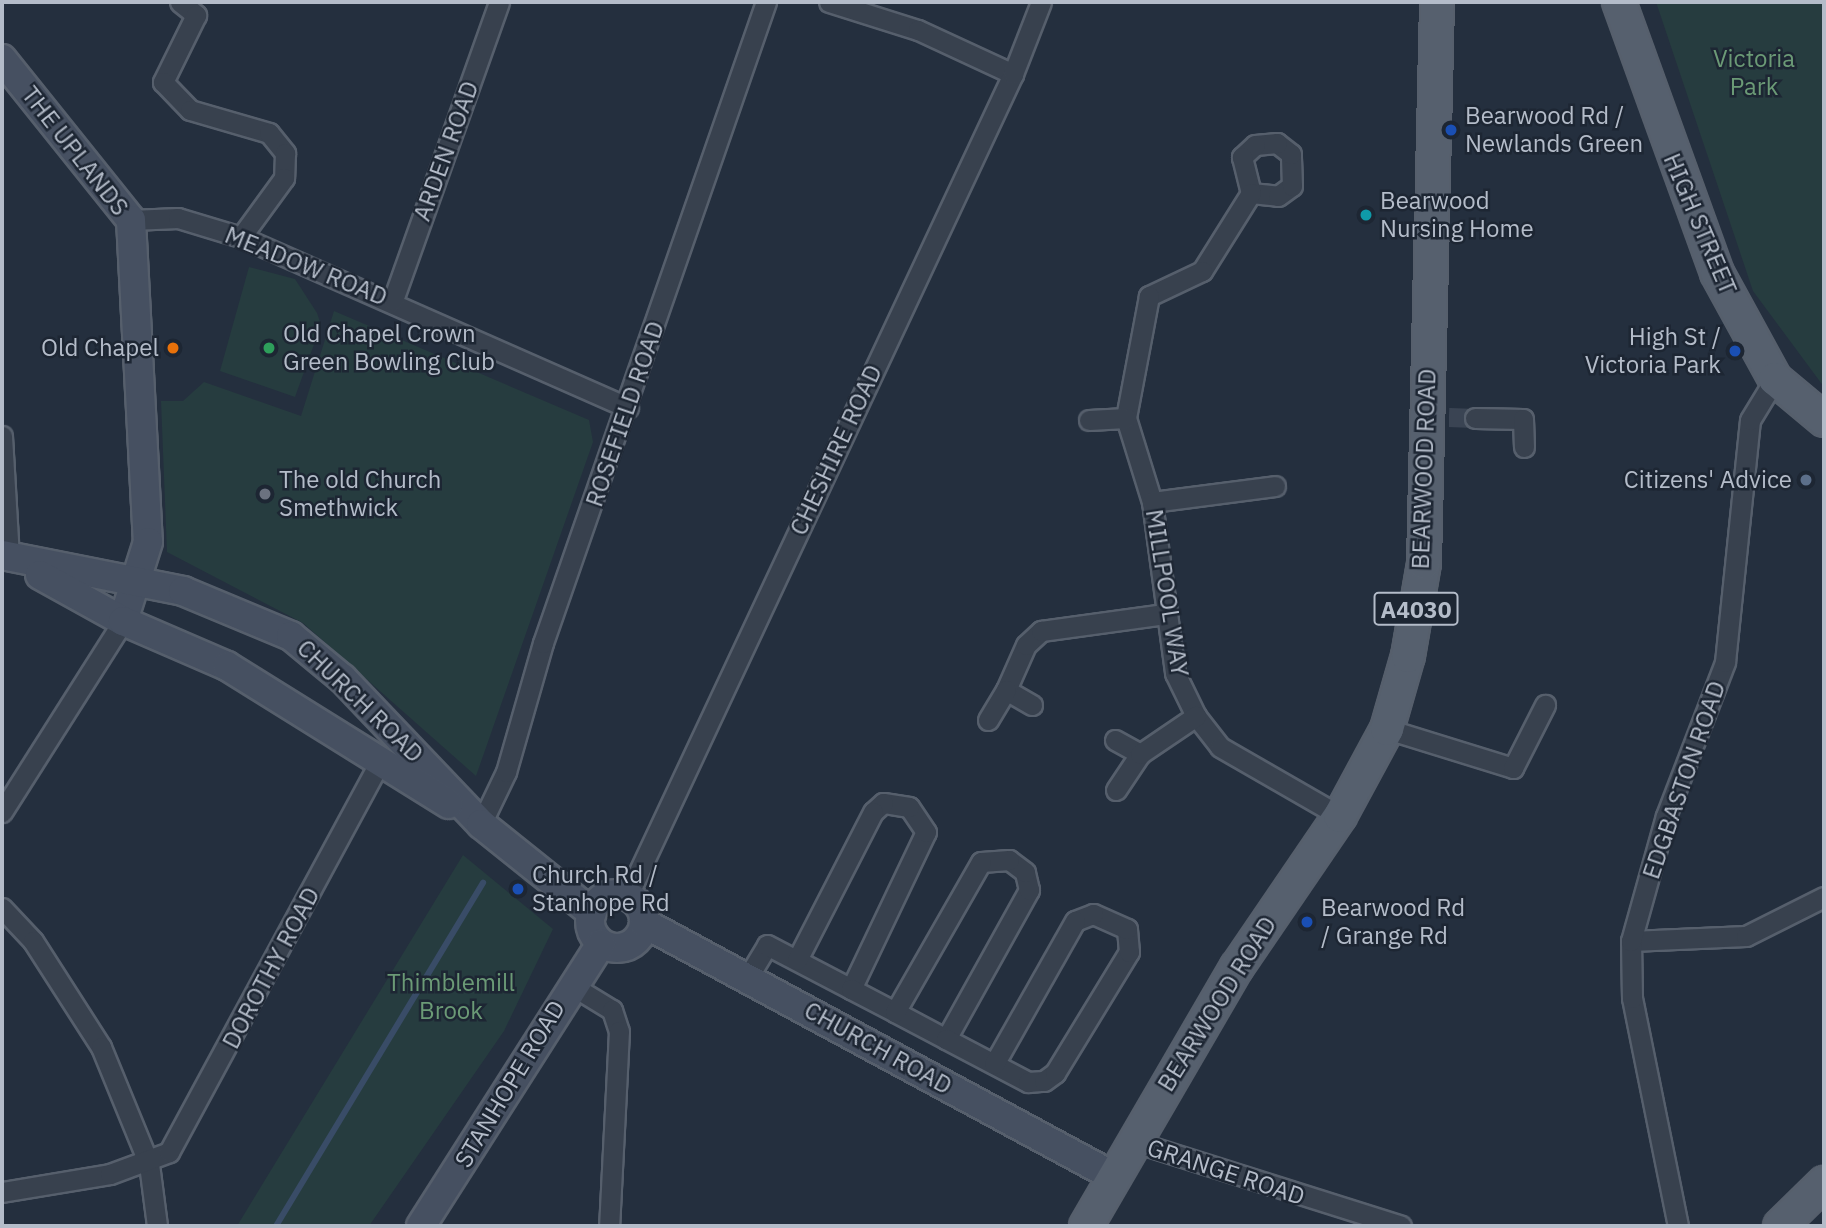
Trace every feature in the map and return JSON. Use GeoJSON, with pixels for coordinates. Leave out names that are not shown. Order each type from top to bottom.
{"type":"FeatureCollection","features":[{"type":"Feature","properties":{"kind":"main road","name":"BEARWOOD ROAD"},"geometry":{"type":"LineString","coordinates":[[1086,1226],[1111,1175],[1237,967],[1340,816],[1387,729],[1424,563],[1438,417],[1437,2]]}},
{"type":"Feature","properties":{"kind":"main road","name":"HIGH STREET"},"geometry":{"type":"LineString","coordinates":[[1619,2],[1717,272],[1775,379],[1824,420]]}},
{"type":"Feature","properties":{"kind":"main road"},"geometry":{"type":"LineString","coordinates":[[1780,1226],[1824,1183]]}},
{"type":"Feature","properties":{"kind":"street"},"geometry":{"type":"LineString","coordinates":[[180,2],[195,15],[163,82],[190,110],[269,132],[285,153],[284,178],[241,237]]}},
{"type":"Feature","properties":{"kind":"street","name":"ARDEN ROAD"},"geometry":{"type":"LineString","coordinates":[[393,300],[499,2]]}},
{"type":"Feature","properties":{"kind":"street","name":"ROSEFIELD ROAD"},"geometry":{"type":"LineString","coordinates":[[481,824],[506,772],[543,643],[628,408],[766,2]]}},
{"type":"Feature","properties":{"kind":"street"},"geometry":{"type":"LineString","coordinates":[[830,2],[918,30],[1013,74]]}},
{"type":"Feature","properties":{"kind":"street","name":"CHESHIRE ROAD"},"geometry":{"type":"LineString","coordinates":[[627,897],[1013,74],[1041,2]]}},
{"type":"Feature","properties":{"kind":"street","name":"THE UPLANDS"},"geometry":{"type":"LineString","coordinates":[[2,60],[131,220],[148,541],[139,585]]}},
{"type":"Feature","properties":{"kind":"street","name":"MILLPOOL WAY"},"geometry":{"type":"LineString","coordinates":[[1251,193],[1202,271],[1149,296],[1126,418],[1152,502],[1175,673],[1196,716],[1220,747],[1340,816]]}},
{"type":"Feature","properties":{"kind":"street","name":"MEADOW ROAD"},"geometry":{"type":"LineString","coordinates":[[131,220],[178,218],[241,237],[393,300],[628,408]]}},
{"type":"Feature","properties":{"kind":"street","name":"EDGBASTON ROAD"},"geometry":{"type":"LineString","coordinates":[[1678,1226],[1632,998],[1631,942],[1666,816],[1725,662],[1750,420],[1775,379]]}},
{"type":"Feature","properties":{"kind":"street"},"geometry":{"type":"LineString","coordinates":[[1089,421],[1126,418]]}},
{"type":"Feature","properties":{"kind":"street"},"geometry":{"type":"LineString","coordinates":[[1475,418],[1523,419],[1524,447]]}},
{"type":"Feature","properties":{"kind":"street"},"geometry":{"type":"LineString","coordinates":[[2,436],[5,556]]}},
{"type":"Feature","properties":{"kind":"street"},"geometry":{"type":"LineString","coordinates":[[1152,502],[1275,486]]}},
{"type":"Feature","properties":{"kind":"street","name":"CHURCH ROAD"},"geometry":{"type":"LineString","coordinates":[[5,556],[139,585],[183,591],[291,636],[352,688],[481,824]]}},
{"type":"Feature","properties":{"kind":"street","name":"CHURCH ROAD"},"geometry":{"type":"LineString","coordinates":[[5,556],[123,621],[227,666],[481,824],[592,913]]}},
{"type":"Feature","properties":{"kind":"street"},"geometry":{"type":"LineString","coordinates":[[2,812],[123,621],[139,585]]}},
{"type":"Feature","properties":{"kind":"street"},"geometry":{"type":"LineString","coordinates":[[988,720],[1006,690],[1026,645],[1041,631],[1165,614]]}},
{"type":"Feature","properties":{"kind":"street"},"geometry":{"type":"LineString","coordinates":[[1006,690],[1032,705]]}},
{"type":"Feature","properties":{"kind":"street"},"geometry":{"type":"LineString","coordinates":[[1387,729],[1514,768],[1545,705]]}},
{"type":"Feature","properties":{"kind":"street"},"geometry":{"type":"LineString","coordinates":[[1116,790],[1140,754],[1196,716]]}},
{"type":"Feature","properties":{"kind":"street"},"geometry":{"type":"LineString","coordinates":[[1115,740],[1140,754]]}},
{"type":"Feature","properties":{"kind":"street","name":"DOROTHY ROAD"},"geometry":{"type":"LineString","coordinates":[[149,1164],[169,1152],[195,1111],[380,761]]}},
{"type":"Feature","properties":{"kind":"street"},"geometry":{"type":"LineString","coordinates":[[797,960],[873,812],[883,803],[909,807],[926,832],[851,989]]}},
{"type":"Feature","properties":{"kind":"street"},"geometry":{"type":"LineString","coordinates":[[895,1012],[981,862],[1009,860],[1025,872],[1029,890],[946,1039]]}},
{"type":"Feature","properties":{"kind":"street"},"geometry":{"type":"LineString","coordinates":[[627,897],[644,923],[632,944],[616,948],[601,943],[591,929],[592,913],[602,899],[627,897]]}},
{"type":"Feature","properties":{"kind":"street"},"geometry":{"type":"LineString","coordinates":[[1631,942],[1746,936],[1824,897]]}},
{"type":"Feature","properties":{"kind":"street"},"geometry":{"type":"LineString","coordinates":[[2,908],[78,1005],[149,1164],[157,1226]]}},
{"type":"Feature","properties":{"kind":"street"},"geometry":{"type":"LineString","coordinates":[[748,977],[767,945],[1028,1082],[1055,1073],[1129,952],[1127,929],[1093,914],[1075,921],[994,1064]]}},
{"type":"Feature","properties":{"kind":"street","name":"CHURCH ROAD"},"geometry":{"type":"LineString","coordinates":[[644,923],[1111,1175]]}},
{"type":"Feature","properties":{"kind":"street","name":"STANHOPE ROAD"},"geometry":{"type":"LineString","coordinates":[[421,1226],[571,985],[601,943]]}},
{"type":"Feature","properties":{"kind":"street"},"geometry":{"type":"LineString","coordinates":[[571,985],[612,1010],[619,1031],[609,1226]]}},
{"type":"Feature","properties":{"kind":"street","name":"GRANGE ROAD"},"geometry":{"type":"LineString","coordinates":[[1132,1141],[1401,1226]]}},
{"type":"Feature","properties":{"kind":"street"},"geometry":{"type":"LineString","coordinates":[[2,1192],[149,1164]]}},
{"type":"Feature","properties":{"kind":"green space","name":"Victoria Park"},"geometry":{"type":"Polygon","coordinates":[[[1656,2],[1824,2],[1824,387],[1753,291],[1656,2]]]}},
{"type":"Feature","properties":{"kind":"green space","name":"Old Chapel Crown Green Bowling Club"},"geometry":{"type":"Polygon","coordinates":[[[249,267],[295,279],[317,313],[321,325],[295,397],[220,371],[249,267]]]}},
{"type":"Feature","properties":{"kind":"green space"},"geometry":{"type":"Polygon","coordinates":[[[334,311],[589,420],[593,442],[476,776],[303,623],[167,552],[161,401],[183,401],[204,382],[301,416],[334,311]]]}},
{"type":"Feature","properties":{"kind":"green space","name":"Thimblemill Brook"},"geometry":{"type":"Polygon","coordinates":[[[463,855],[553,929],[504,1031],[369,1226],[237,1226],[463,855]]]}},
{"type":"Feature","properties":{"kind":"waterway","name":"Thimblemill Brook"},"geometry":{"type":"LineString","coordinates":[[276,1226],[483,883]]}},
{"type":"Feature","properties":{"kind":"tunnel"},"geometry":{"type":"LineString","coordinates":[[1449,417],[1475,418]]}},
{"type":"Feature","properties":{"kind":"place","name":"Bearwood Rd / Newlands Green"},"geometry":{"type":"Point","coordinates":[1451,130]}},
{"type":"Feature","properties":{"kind":"place","name":"Bearwood Nursing Home"},"geometry":{"type":"Point","coordinates":[1366,215]}},
{"type":"Feature","properties":{"kind":"place","name":"Old Chapel"},"geometry":{"type":"Point","coordinates":[173,348]}},
{"type":"Feature","properties":{"kind":"place","name":"Old Chapel Crown Green Bowling Club"},"geometry":{"type":"Point","coordinates":[269,348]}},
{"type":"Feature","properties":{"kind":"place","name":"High St / Victoria Park"},"geometry":{"type":"Point","coordinates":[1735,351]}},
{"type":"Feature","properties":{"kind":"place","name":"Citizens' Advice"},"geometry":{"type":"Point","coordinates":[1806,480]}},
{"type":"Feature","properties":{"kind":"place","name":"The old Church Smethwick"},"geometry":{"type":"Point","coordinates":[265,494]}},
{"type":"Feature","properties":{"kind":"place","name":"Church Rd / Stanhope Rd"},"geometry":{"type":"Point","coordinates":[518,889]}},
{"type":"Feature","properties":{"kind":"place","name":"Bearwood Rd / Grange Rd"},"geometry":{"type":"Point","coordinates":[1307,922]}}]}
